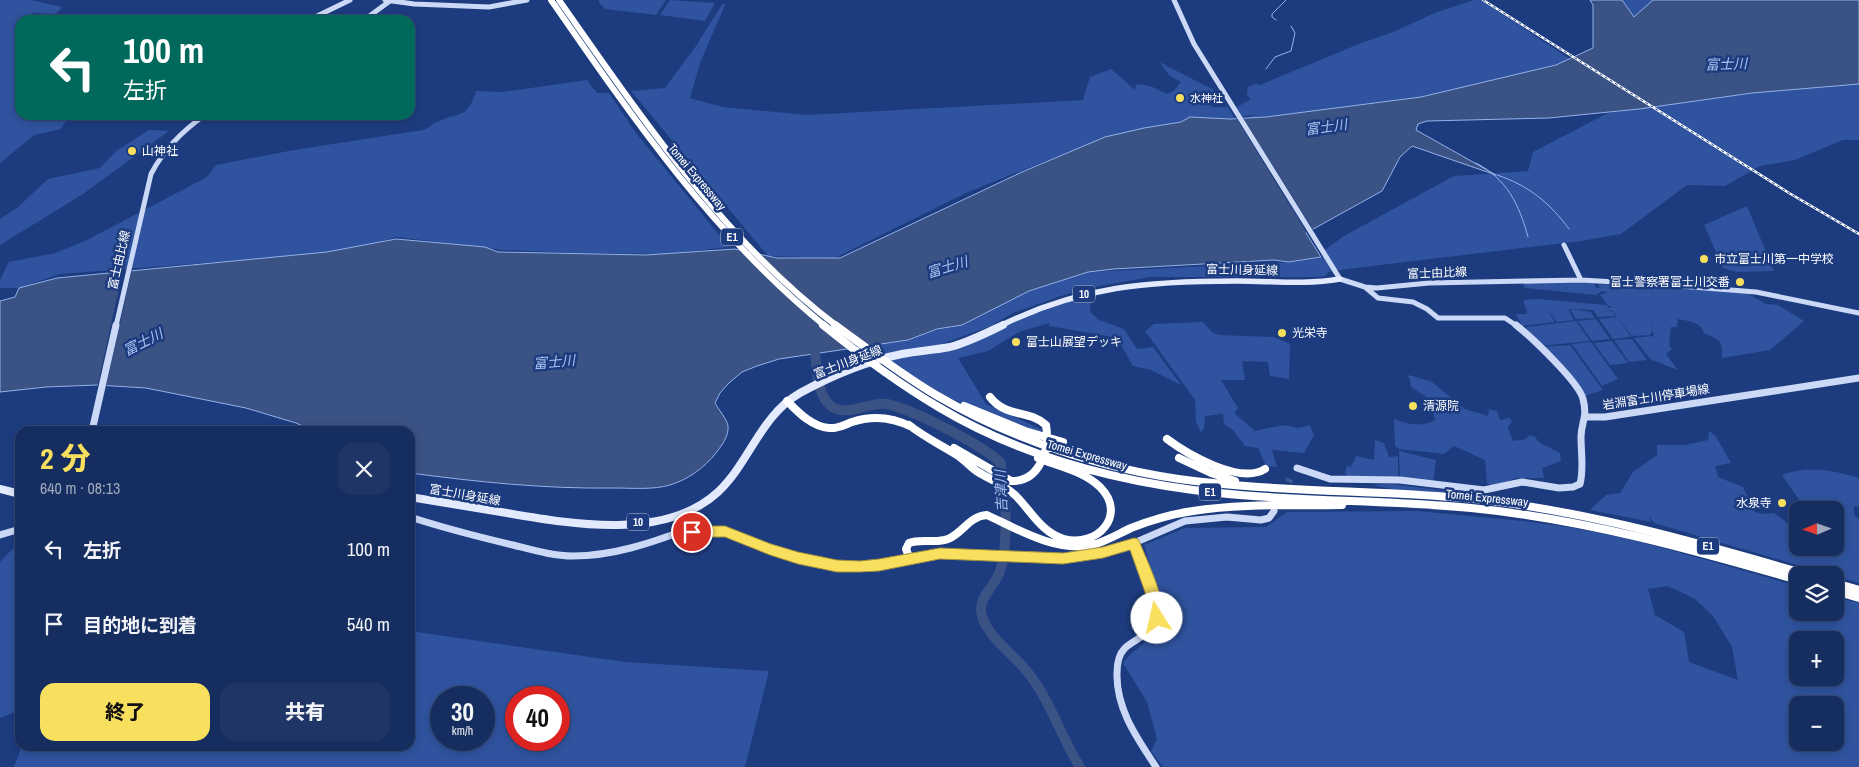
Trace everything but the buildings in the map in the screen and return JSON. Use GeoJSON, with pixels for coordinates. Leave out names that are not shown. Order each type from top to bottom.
{"type":"FeatureCollection","features":[{"type":"Feature","properties":{"kind":"highway","name":"Tomei Expressway"},"geometry":{"type":"LineString","coordinates":[[551,0],[678,177],[726,231],[803,308],[875,367],[936,408],[1014,445],[1079,467],[1134,481],[1195,491],[1249,496],[1474,508],[1571,518]]}},
{"type":"Feature","properties":{"kind":"highway","name":"Tomei Expressway"},"geometry":{"type":"LineString","coordinates":[[559,0],[673,158],[732,228],[788,284],[823,316],[885,364],[937,397],[979,419],[1023,439],[1079,457],[1166,477],[1248,486],[1448,497],[1523,506],[1606,526],[1719,549],[1789,569]]}},
{"type":"Feature","properties":{"kind":"highway"},"geometry":{"type":"LineString","coordinates":[[896,371],[988,417],[1025,431],[1063,442]]}},
{"type":"Feature","properties":{"kind":"highway"},"geometry":{"type":"LineString","coordinates":[[787,401],[805,417],[830,428],[862,418],[879,416],[893,418],[909,425],[931,442],[958,456],[976,470],[1011,481],[1021,482],[1032,478],[1047,442],[1046,425],[1039,419],[1004,412],[990,397]]}},
{"type":"Feature","properties":{"kind":"highway"},"geometry":{"type":"LineString","coordinates":[[936,408],[977,432],[1092,481],[1108,497],[1111,516],[1104,531],[1098,536],[1082,541],[1063,539],[1048,531],[1016,496],[991,474]]}},
{"type":"Feature","properties":{"kind":"highway"},"geometry":{"type":"LineString","coordinates":[[1167,439],[1194,458],[1215,467],[1255,473],[1265,469]]}},
{"type":"Feature","properties":{"kind":"highway"},"geometry":{"type":"LineString","coordinates":[[1180,458],[1233,481],[1299,489]]}},
{"type":"Feature","properties":{"kind":"highway"},"geometry":{"type":"LineString","coordinates":[[910,559],[906,549],[909,543],[918,540],[945,540],[959,532],[972,517],[982,515],[989,516],[1018,530],[1050,541],[1081,546],[1092,544],[1156,519],[1193,510],[1234,506],[1404,504]]}},
{"type":"Feature","properties":{"kind":"highway","name":"Tomei Expressway"},"geometry":{"type":"LineString","coordinates":[[1606,526],[1789,577]]}},
{"type":"Feature","properties":{"kind":"highway"},"geometry":{"type":"LineString","coordinates":[[1844,585],[1859,590]]}},
{"type":"Feature","properties":{"kind":"highway"},"geometry":{"type":"LineString","coordinates":[[1844,594],[1859,598]]}},
{"type":"Feature","properties":{"kind":"main road"},"geometry":{"type":"LineString","coordinates":[[319,15],[350,0]]}},
{"type":"Feature","properties":{"kind":"main road"},"geometry":{"type":"LineString","coordinates":[[370,15],[388,0],[489,7],[527,0]]}},
{"type":"Feature","properties":{"kind":"main road"},"geometry":{"type":"LineString","coordinates":[[1174,0],[1194,44],[1340,279]]}},
{"type":"Feature","properties":{"kind":"main road","name":"富士由比線"},"geometry":{"type":"LineString","coordinates":[[93,426],[151,174],[168,145],[199,120]]}},
{"type":"Feature","properties":{"kind":"main road","name":"富士由比線"},"geometry":{"type":"LineString","coordinates":[[1340,279],[1366,287],[1581,280],[1756,292],[1859,314]]}},
{"type":"Feature","properties":{"kind":"main road","name":"富士川身延線"},"geometry":{"type":"LineString","coordinates":[[415,497],[587,526],[628,524],[684,513],[717,493],[739,465],[765,425],[787,401],[841,374],[900,354],[956,345],[1025,314],[1067,299],[1111,288],[1164,282],[1296,282],[1340,279]]}},
{"type":"Feature","properties":{"kind":"main road","name":"岩淵富士川停車場線"},"geometry":{"type":"LineString","coordinates":[[1366,287],[1382,300],[1416,303],[1427,309],[1435,318],[1493,318],[1510,320],[1576,385],[1583,398],[1586,417],[1624,414],[1859,378]]}},
{"type":"Feature","properties":{"kind":"main road"},"geometry":{"type":"LineString","coordinates":[[1297,468],[1330,479],[1408,480],[1484,490],[1494,490],[1521,482],[1572,488],[1580,484],[1582,477],[1581,434],[1586,417]]}},
{"type":"Feature","properties":{"kind":"main road"},"geometry":{"type":"LineString","coordinates":[[0,489],[15,493]]}},
{"type":"Feature","properties":{"kind":"main road"},"geometry":{"type":"LineString","coordinates":[[415,519],[455,531],[553,555],[572,556],[594,555],[640,546],[688,530],[697,533],[725,531],[791,556],[837,566],[879,565],[940,554],[1063,559],[1080,557],[1134,543],[1185,521],[1227,517],[1261,520],[1269,518],[1274,511]]}},
{"type":"Feature","properties":{"kind":"main road"},"geometry":{"type":"LineString","coordinates":[[684,513],[688,530]]}},
{"type":"Feature","properties":{"kind":"main road"},"geometry":{"type":"LineString","coordinates":[[0,535],[15,530]]}},
{"type":"Feature","properties":{"kind":"main road"},"geometry":{"type":"LineString","coordinates":[[1134,543],[1152,592],[1157,609],[1157,618],[1148,632],[1122,653],[1118,659],[1116,681],[1123,711],[1135,735],[1156,767]]}},
{"type":"Feature","properties":{"kind":"street"},"geometry":{"type":"LineString","coordinates":[[1564,245],[1581,280]]}},
{"type":"Feature","properties":{"kind":"shaded area"},"geometry":{"type":"Polygon","coordinates":[[[0,0],[31,0],[62,7],[56,14],[34,13],[30,15],[15,15],[15,120],[67,120],[61,129],[34,135],[0,163],[0,0]]]}},
{"type":"Feature","properties":{"kind":"shaded area"},"geometry":{"type":"Polygon","coordinates":[[[599,0],[666,0],[656,15],[605,9],[599,0]]]}},
{"type":"Feature","properties":{"kind":"shaded area"},"geometry":{"type":"Polygon","coordinates":[[[670,0],[715,3],[705,21],[660,15],[670,0]]]}},
{"type":"Feature","properties":{"kind":"shaded area"},"geometry":{"type":"Polygon","coordinates":[[[1474,0],[1481,0],[1570,59],[1527,75],[1459,91],[1333,114],[1245,118],[1257,114],[1242,117],[1237,107],[1251,99],[1247,95],[1248,87],[1256,84],[1260,85],[1361,43],[1393,32],[1437,12],[1474,0]]]}},
{"type":"Feature","properties":{"kind":"shaded area"},"geometry":{"type":"Polygon","coordinates":[[[1622,0],[1653,0],[1634,17],[1622,0]]]}},
{"type":"Feature","properties":{"kind":"shaded area"},"geometry":{"type":"Polygon","coordinates":[[[723,3],[725,5],[700,63],[690,98],[722,107],[807,115],[1083,100],[1090,77],[1111,69],[1135,90],[1136,85],[1148,85],[1163,93],[1170,93],[1181,82],[1170,76],[1159,62],[1214,90],[1214,97],[1209,100],[1212,107],[1228,107],[1235,119],[1191,117],[1181,122],[1149,127],[1098,140],[966,193],[835,258],[768,256],[631,91],[665,88],[696,46],[723,3]]]}},
{"type":"Feature","properties":{"kind":"shaded area"},"geometry":{"type":"Polygon","coordinates":[[[587,80],[597,93],[609,93],[636,133],[729,247],[665,254],[577,253],[503,250],[397,237],[334,253],[60,274],[19,288],[0,288],[0,280],[9,262],[55,253],[85,241],[207,177],[216,165],[294,150],[423,130],[437,122],[466,111],[476,91],[502,92],[587,80]]]}},
{"type":"Feature","properties":{"kind":"shaded area"},"geometry":{"type":"Polygon","coordinates":[[[1859,84],[1859,140],[1843,140],[1795,160],[1760,166],[1725,186],[1687,185],[1621,234],[1581,241],[1347,269],[1328,272],[1326,276],[1150,277],[1099,286],[1064,295],[1013,313],[991,326],[939,345],[882,354],[874,346],[906,341],[936,330],[963,325],[1024,293],[1088,272],[1293,262],[1321,258],[1326,249],[1344,236],[1454,176],[1528,171],[1533,152],[1608,113],[1752,93],[1859,84]]]}},
{"type":"Feature","properties":{"kind":"shaded area"},"geometry":{"type":"Polygon","coordinates":[[[149,130],[169,131],[83,194],[0,245],[0,219],[18,207],[48,179],[100,168],[116,151],[149,130]]]}},
{"type":"Feature","properties":{"kind":"shaded area"},"geometry":{"type":"Polygon","coordinates":[[[1747,206],[1774,271],[1737,272],[1723,268],[1704,225],[1747,206]]]}},
{"type":"Feature","properties":{"kind":"shaded area"},"geometry":{"type":"Polygon","coordinates":[[[1522,283],[1594,283],[1596,288],[1600,288],[1598,284],[1747,293],[1766,304],[1778,305],[1804,321],[1770,350],[1722,358],[1722,347],[1719,341],[1704,333],[1697,324],[1678,319],[1677,327],[1671,327],[1669,345],[1672,349],[1666,354],[1677,369],[1675,369],[1650,359],[1634,338],[1654,337],[1653,330],[1650,335],[1632,336],[1618,318],[1631,337],[1613,339],[1599,319],[1617,317],[1613,311],[1606,309],[1613,312],[1615,316],[1598,317],[1593,310],[1572,309],[1591,312],[1595,318],[1576,319],[1570,309],[1568,309],[1574,320],[1557,322],[1546,308],[1555,322],[1522,326],[1516,314],[1527,314],[1526,310],[1532,309],[1526,309],[1523,300],[1538,299],[1606,305],[1609,308],[1613,306],[1608,306],[1600,295],[1608,292],[1602,291],[1596,295],[1525,288],[1522,283]]]}},
{"type":"Feature","properties":{"kind":"shaded area"},"geometry":{"type":"Polygon","coordinates":[[[1091,297],[1090,312],[1099,320],[1124,329],[1137,349],[1153,347],[1181,385],[1151,370],[1133,366],[1121,345],[1108,336],[1049,326],[1049,323],[1019,332],[988,351],[958,358],[986,404],[1043,430],[1038,431],[959,402],[920,382],[888,358],[935,353],[1038,309],[1091,297]]]}},
{"type":"Feature","properties":{"kind":"shaded area"},"geometry":{"type":"Polygon","coordinates":[[[1596,319],[1610,339],[1592,341],[1578,321],[1596,319]]]}},
{"type":"Feature","properties":{"kind":"shaded area"},"geometry":{"type":"Polygon","coordinates":[[[1576,321],[1590,341],[1539,346],[1526,327],[1576,321]]]}},
{"type":"Feature","properties":{"kind":"shaded area"},"geometry":{"type":"Polygon","coordinates":[[[1203,322],[1212,332],[1219,335],[1274,337],[1290,344],[1289,379],[1270,376],[1268,362],[1242,361],[1245,380],[1221,380],[1238,408],[1234,413],[1255,431],[1283,425],[1299,428],[1310,425],[1314,435],[1304,453],[1272,450],[1277,467],[1266,466],[1258,448],[1245,446],[1233,430],[1224,424],[1223,414],[1205,416],[1204,428],[1201,433],[1196,422],[1195,400],[1145,331],[1154,324],[1203,322]]]}},
{"type":"Feature","properties":{"kind":"shaded area"},"geometry":{"type":"Polygon","coordinates":[[[1632,339],[1647,360],[1629,362],[1614,340],[1632,339]]]}},
{"type":"Feature","properties":{"kind":"shaded area"},"geometry":{"type":"Polygon","coordinates":[[[1612,341],[1628,363],[1610,365],[1594,343],[1612,341]]]}},
{"type":"Feature","properties":{"kind":"shaded area"},"geometry":{"type":"Polygon","coordinates":[[[1591,342],[1618,379],[1602,386],[1572,344],[1591,342]]]}},
{"type":"Feature","properties":{"kind":"shaded area"},"geometry":{"type":"Polygon","coordinates":[[[1570,345],[1603,390],[1584,396],[1541,347],[1570,345]]]}},
{"type":"Feature","properties":{"kind":"shaded area"},"geometry":{"type":"Polygon","coordinates":[[[1409,375],[1432,382],[1465,409],[1488,416],[1489,409],[1497,411],[1500,420],[1509,418],[1512,421],[1508,428],[1513,441],[1526,439],[1529,435],[1535,437],[1540,443],[1560,453],[1561,461],[1542,468],[1544,478],[1515,478],[1495,488],[1487,483],[1485,460],[1454,446],[1444,454],[1399,449],[1395,446],[1394,419],[1415,424],[1425,424],[1436,420],[1425,396],[1411,387],[1409,375]]]}},
{"type":"Feature","properties":{"kind":"shaded area"},"geometry":{"type":"Polygon","coordinates":[[[1709,431],[1715,435],[1731,463],[1715,466],[1718,477],[1743,487],[1755,512],[1762,514],[1774,513],[1789,524],[1789,556],[1844,556],[1844,501],[1800,501],[1782,475],[1811,469],[1859,478],[1859,507],[1854,506],[1854,515],[1859,519],[1859,583],[1844,579],[1844,566],[1801,566],[1654,523],[1649,516],[1651,522],[1590,510],[1606,495],[1620,493],[1633,472],[1657,455],[1657,445],[1685,445],[1708,440],[1709,431]]]}},
{"type":"Feature","properties":{"kind":"shaded area"},"geometry":{"type":"Polygon","coordinates":[[[1375,440],[1384,443],[1389,457],[1398,456],[1398,477],[1348,476],[1345,473],[1347,466],[1351,467],[1356,456],[1374,460],[1375,440]]]}},
{"type":"Feature","properties":{"kind":"shaded area"},"geometry":{"type":"Polygon","coordinates":[[[1399,451],[1436,460],[1433,482],[1400,478],[1399,451]]]}},
{"type":"Feature","properties":{"kind":"shaded area"},"geometry":{"type":"Polygon","coordinates":[[[1391,484],[1486,496],[1392,489],[1371,485],[1391,484]]]}},
{"type":"Feature","properties":{"kind":"shaded area"},"geometry":{"type":"Polygon","coordinates":[[[1417,511],[1528,522],[1595,532],[1671,550],[1789,584],[1789,621],[1844,621],[1844,599],[1859,603],[1859,767],[1163,767],[1151,751],[1157,739],[1147,702],[1123,663],[1154,635],[1162,621],[1163,612],[1144,545],[1185,528],[1266,527],[1287,512],[1417,511]],[[1668,586],[1648,589],[1655,615],[1684,632],[1689,662],[1738,680],[1732,647],[1713,616],[1695,599],[1668,586]]]}},
{"type":"Feature","properties":{"kind":"shaded area"},"geometry":{"type":"Polygon","coordinates":[[[15,546],[15,712],[0,718],[0,562],[15,546]]]}},
{"type":"Feature","properties":{"kind":"shaded area"},"geometry":{"type":"Polygon","coordinates":[[[415,632],[625,662],[769,671],[745,767],[14,767],[20,751],[415,751],[415,632]]]}},
{"type":"Feature","properties":{"kind":"water","name":"富士川"},"geometry":{"type":"Polygon","coordinates":[[[1590,0],[1622,0],[1634,17],[1653,0],[1859,0],[1859,84],[1752,93],[1639,109],[1549,118],[1427,121],[1418,124],[1416,130],[1496,175],[1412,146],[1400,157],[1382,191],[1306,233],[1321,257],[1289,262],[1274,260],[1088,272],[1029,291],[962,325],[937,329],[908,340],[779,359],[757,366],[742,372],[729,383],[720,393],[715,403],[728,426],[723,444],[701,468],[690,476],[677,483],[663,487],[588,488],[537,486],[415,474],[415,426],[303,426],[246,408],[146,388],[97,385],[46,387],[0,392],[0,301],[15,297],[19,288],[57,278],[327,252],[396,239],[485,247],[498,252],[646,255],[735,249],[777,258],[840,258],[1022,172],[1105,137],[1181,122],[1190,117],[1230,119],[1266,117],[1421,97],[1556,65],[1593,48],[1593,5],[1590,0]]]}},
{"type":"Feature","properties":{"kind":"pier"},"geometry":{"type":"Polygon","coordinates":[[[1235,116],[1242,116],[1314,231],[1309,234],[1323,259],[1235,116]]]}},
{"type":"Feature","properties":{"kind":"pier"},"geometry":{"type":"Polygon","coordinates":[[[132,269],[106,388],[97,388],[123,270],[132,269]]]}},
{"type":"Feature","properties":{"kind":"waterway"},"geometry":{"type":"LineString","coordinates":[[1276,20],[1272,17],[1272,14],[1286,0]]}},
{"type":"Feature","properties":{"kind":"waterway"},"geometry":{"type":"LineString","coordinates":[[1266,69],[1275,57],[1291,51],[1295,33],[1291,26]]}},
{"type":"Feature","properties":{"kind":"waterway"},"geometry":{"type":"LineString","coordinates":[[1476,163],[1487,169],[1504,185],[1516,203],[1528,237]]}},
{"type":"Feature","properties":{"kind":"waterway"},"geometry":{"type":"LineString","coordinates":[[1497,175],[1519,184],[1538,196],[1569,229]]}},
{"type":"Feature","properties":{"kind":"waterway","name":"吉津川"},"geometry":{"type":"LineString","coordinates":[[814,344],[819,386],[826,401],[831,406],[844,410],[880,404],[899,407],[963,437],[1000,462],[1005,501],[1003,560],[998,576],[986,593],[982,603],[982,617],[992,635],[1023,667],[1037,685],[1080,767]]}},
{"type":"Feature","properties":{"kind":"tunnel"},"geometry":{"type":"LineString","coordinates":[[1284,492],[1290,479]]}},
{"type":"Feature","properties":{"kind":"railway"},"geometry":{"type":"LineString","coordinates":[[1483,0],[1789,193],[1859,234]]}},
{"type":"Feature","properties":{"kind":"place","name":"水神社"},"geometry":{"type":"Point","coordinates":[1180,98]}},
{"type":"Feature","properties":{"kind":"place","name":"山神社"},"geometry":{"type":"Point","coordinates":[132,151]}},
{"type":"Feature","properties":{"kind":"place","name":"市立富士川第一中学校"},"geometry":{"type":"Point","coordinates":[1704,259]}},
{"type":"Feature","properties":{"kind":"place","name":"富士警察署富士川交番"},"geometry":{"type":"Point","coordinates":[1740,282]}},
{"type":"Feature","properties":{"kind":"place","name":"光栄寺"},"geometry":{"type":"Point","coordinates":[1282,333]}},
{"type":"Feature","properties":{"kind":"place","name":"富士山展望デッキ"},"geometry":{"type":"Point","coordinates":[1016,342]}},
{"type":"Feature","properties":{"kind":"place","name":"清源院"},"geometry":{"type":"Point","coordinates":[1413,406]}},
{"type":"Feature","properties":{"kind":"place","name":"水泉寺"},"geometry":{"type":"Point","coordinates":[1782,503]}},
{"type":"Feature","properties":{"kind":"route"},"geometry":{"type":"LineString","coordinates":[[692,532],[725,531],[750,542],[798,558],[837,566],[879,565],[925,555],[940,554],[1063,559],[1103,552],[1134,543],[1152,592],[1157,609],[1157,618]]}}]}
